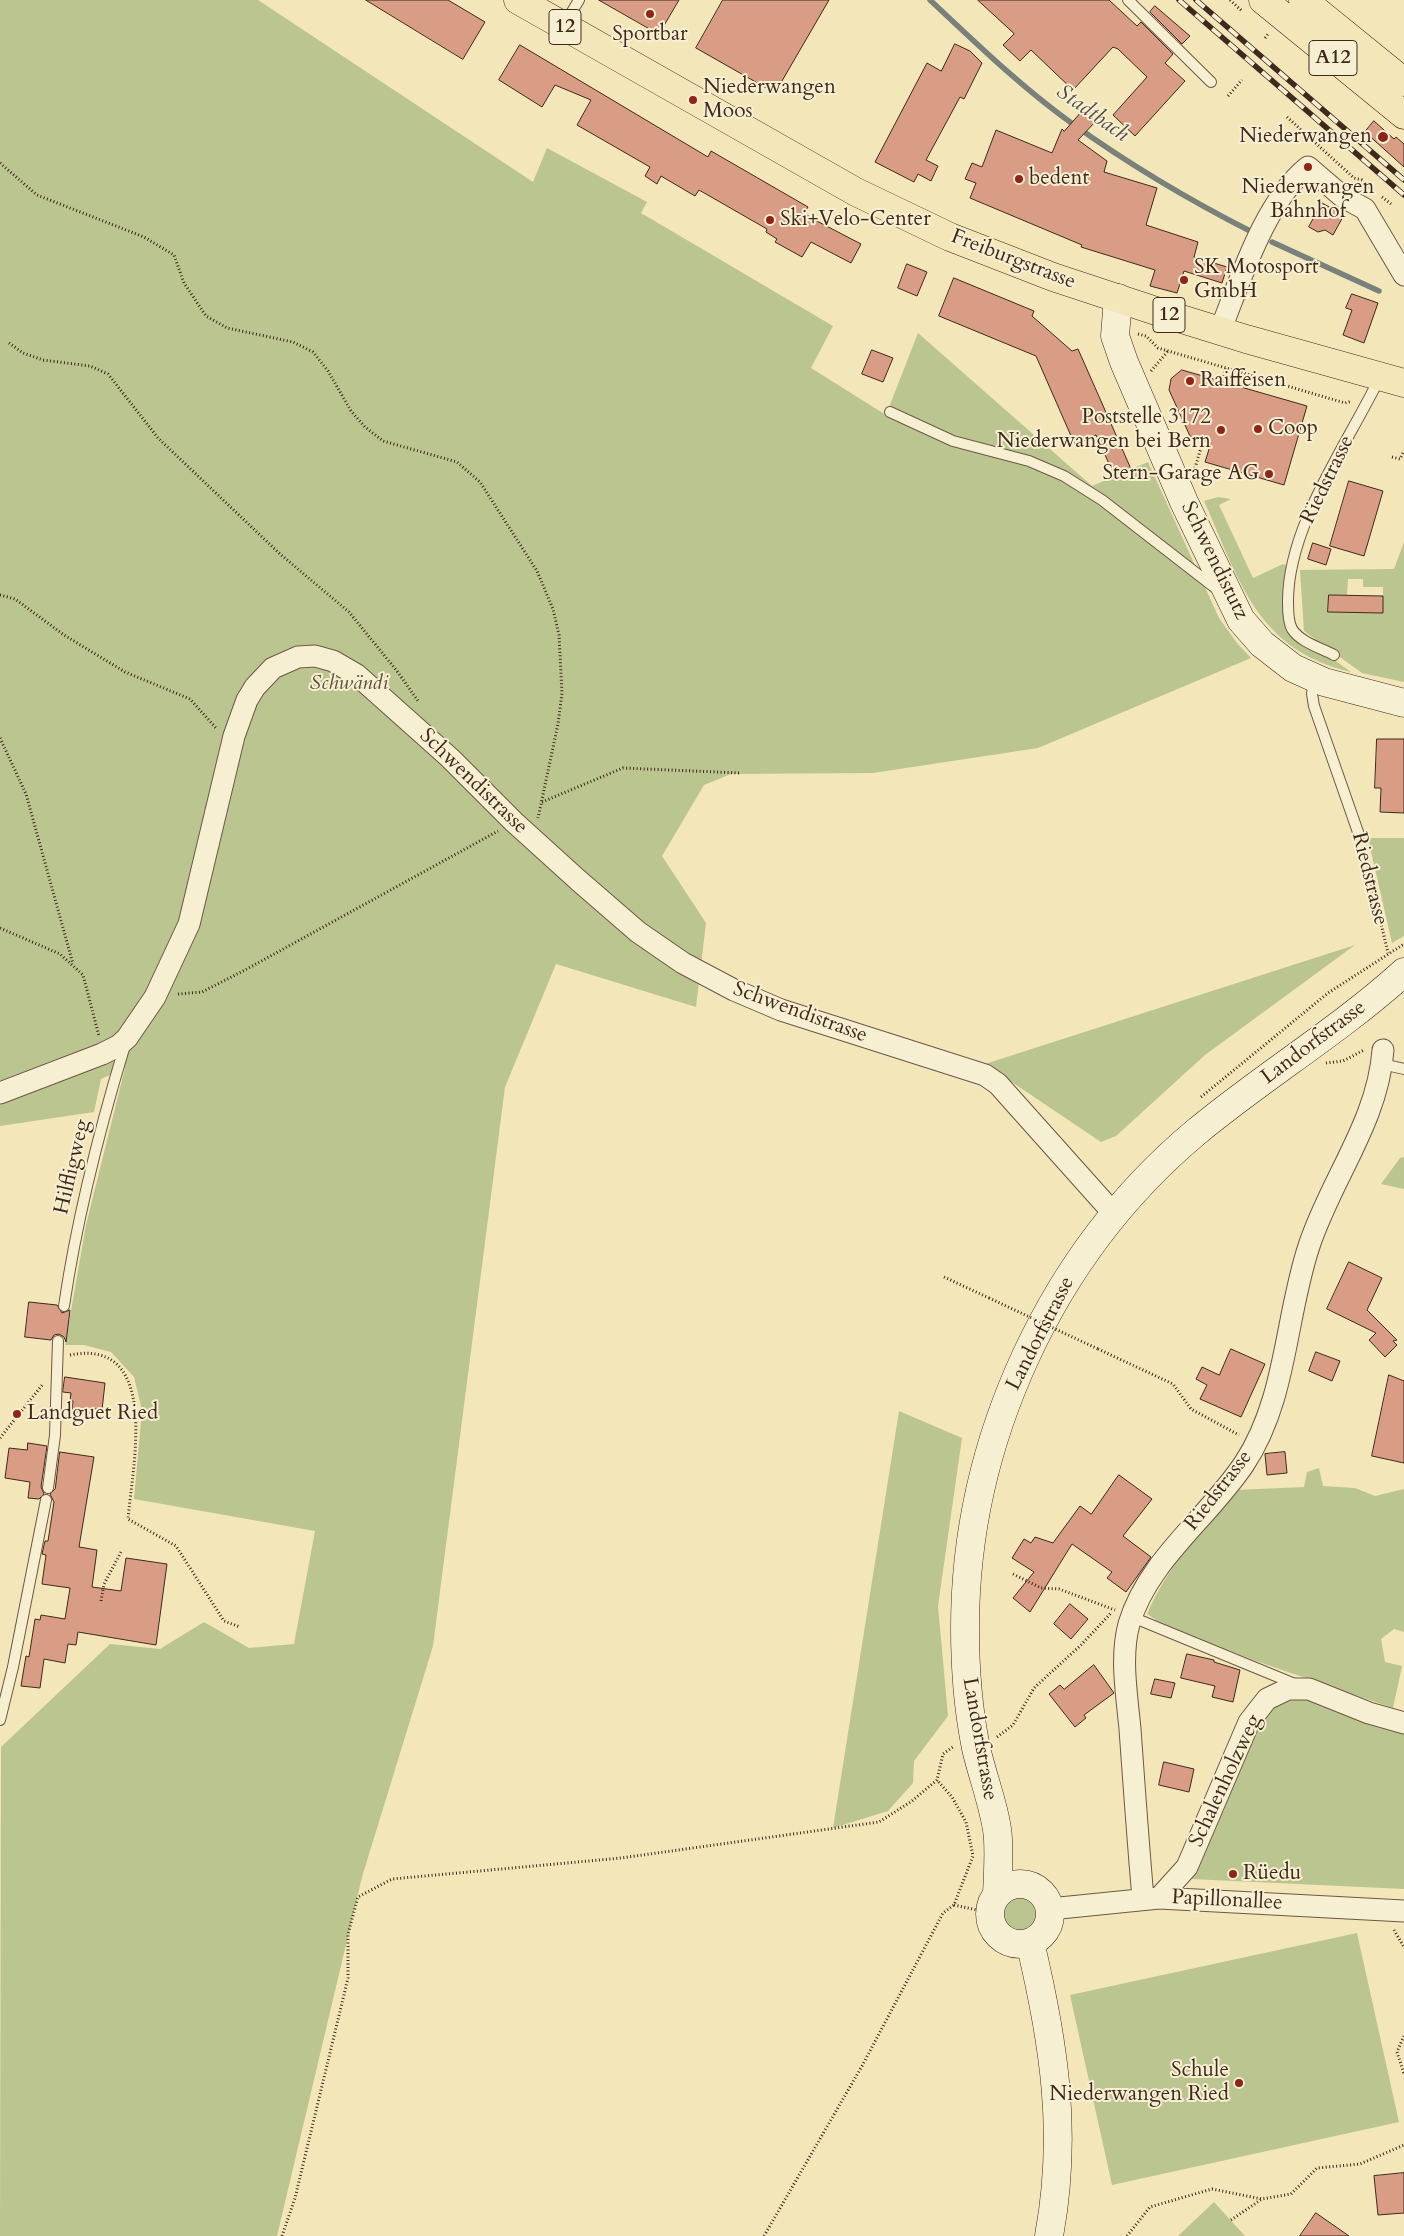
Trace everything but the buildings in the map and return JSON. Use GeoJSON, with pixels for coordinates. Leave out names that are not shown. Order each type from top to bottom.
{"type":"FeatureCollection","features":[{"type":"Feature","properties":{"kind":"main road","name":"Freiburgstrasse"},"geometry":{"type":"LineString","coordinates":[[518,0],[819,171],[894,211],[950,237],[1044,274],[1220,331],[1392,379]]}},
{"type":"Feature","properties":{"kind":"main road","name":"A12"},"geometry":{"type":"LineString","coordinates":[[1263,0],[1404,115]]}},
{"type":"Feature","properties":{"kind":"main road","name":"A12"},"geometry":{"type":"LineString","coordinates":[[1303,0],[1404,82]]}},
{"type":"Feature","properties":{"kind":"street"},"geometry":{"type":"LineString","coordinates":[[1220,331],[1269,219],[1286,188],[1308,167],[1336,192],[1365,209],[1404,275]]}},
{"type":"Feature","properties":{"kind":"street","name":"Schwendistutz"},"geometry":{"type":"LineString","coordinates":[[1118,298],[1115,336],[1121,355],[1137,397],[1227,596],[1240,620],[1262,644],[1313,686],[1404,702]]}},
{"type":"Feature","properties":{"kind":"street","name":"Schwendistrasse"},"geometry":{"type":"LineString","coordinates":[[0,1093],[102,1054],[118,1046],[127,1038],[155,997],[190,924],[234,736],[247,700],[263,676],[273,668],[298,657],[324,657],[345,667],[370,686],[450,758],[534,841],[638,932],[683,964],[734,990],[805,1018],[985,1075],[1009,1096],[1115,1215]]}},
{"type":"Feature","properties":{"kind":"street","name":"Landorfstrasse"},"geometry":{"type":"LineString","coordinates":[[1030,1942],[1020,1944],[1002,1938],[991,1922],[998,1837],[976,1747],[966,1672],[967,1576],[977,1504],[991,1446],[1023,1363],[1068,1278],[1115,1215],[1156,1169],[1194,1134],[1356,1012],[1396,962]]}},
{"type":"Feature","properties":{"kind":"street","name":"Riedstrasse"},"geometry":{"type":"LineString","coordinates":[[1151,1898],[1126,1672],[1127,1636],[1123,1613],[1151,1581],[1243,1465],[1264,1428],[1276,1389],[1296,1294],[1311,1240],[1368,1116],[1382,1057]]}},
{"type":"Feature","properties":{"kind":"street","name":"Schalenholzweg"},"geometry":{"type":"LineString","coordinates":[[1151,1898],[1187,1868],[1249,1722],[1267,1699],[1282,1691],[1294,1688],[1309,1689],[1369,1713],[1404,1723]]}},
{"type":"Feature","properties":{"kind":"street","name":"Landorfstrasse"},"geometry":{"type":"LineString","coordinates":[[998,1837],[1031,1886],[1047,1899],[1050,1909]]}},
{"type":"Feature","properties":{"kind":"street"},"geometry":{"type":"LineString","coordinates":[[994,1903],[1009,1886],[1024,1884],[1031,1886]]}},
{"type":"Feature","properties":{"kind":"street","name":"Papillonallee"},"geometry":{"type":"LineString","coordinates":[[1050,1909],[1151,1898],[1404,1911]]}},
{"type":"Feature","properties":{"kind":"street"},"geometry":{"type":"LineString","coordinates":[[1049,2236],[1058,2165],[1056,2083],[1048,2020],[1030,1942],[1044,1933],[1050,1917],[1050,1909]]}},
{"type":"Feature","properties":{"kind":"lane"},"geometry":{"type":"LineString","coordinates":[[563,26],[579,0]]}},
{"type":"Feature","properties":{"kind":"lane"},"geometry":{"type":"LineString","coordinates":[[1128,0],[1211,82]]}},
{"type":"Feature","properties":{"kind":"lane","name":"Riedstrasse"},"geometry":{"type":"LineString","coordinates":[[1334,655],[1300,637],[1292,628],[1288,615],[1290,576],[1297,546],[1337,458],[1392,379]]}},
{"type":"Feature","properties":{"kind":"lane"},"geometry":{"type":"LineString","coordinates":[[890,412],[952,440],[1029,461],[1064,476],[1102,500],[1189,570],[1227,596]]}},
{"type":"Feature","properties":{"kind":"lane","name":"Riedstrasse"},"geometry":{"type":"LineString","coordinates":[[1313,686],[1314,706],[1359,835]]}},
{"type":"Feature","properties":{"kind":"lane","name":"Hilfligweg"},"geometry":{"type":"LineString","coordinates":[[64,1306],[82,1200],[100,1128],[127,1038]]}},
{"type":"Feature","properties":{"kind":"lane"},"geometry":{"type":"LineString","coordinates":[[1382,1057],[1404,1069]]}},
{"type":"Feature","properties":{"kind":"lane"},"geometry":{"type":"LineString","coordinates":[[48,1488],[55,1435],[58,1341]]}},
{"type":"Feature","properties":{"kind":"lane"},"geometry":{"type":"LineString","coordinates":[[0,1720],[13,1667],[46,1500]]}},
{"type":"Feature","properties":{"kind":"lane","name":"Schalenholzweg"},"geometry":{"type":"LineString","coordinates":[[1123,1613],[1309,1689]]}},
{"type":"Feature","properties":{"kind":"path"},"geometry":{"type":"LineString","coordinates":[[1265,38],[1268,34]]}},
{"type":"Feature","properties":{"kind":"path"},"geometry":{"type":"LineString","coordinates":[[1228,96],[1242,80]]}},
{"type":"Feature","properties":{"kind":"path"},"geometry":{"type":"LineString","coordinates":[[1287,116],[1354,178],[1362,180],[1391,204]]}},
{"type":"Feature","properties":{"kind":"path"},"geometry":{"type":"LineString","coordinates":[[0,163],[37,194],[144,237],[174,255],[184,283],[206,316],[226,328],[292,342],[313,352],[328,370],[351,411],[365,427],[383,441],[457,462],[480,482],[537,572],[553,609],[559,635],[562,693],[558,724],[534,841]]}},
{"type":"Feature","properties":{"kind":"path"},"geometry":{"type":"LineString","coordinates":[[1146,336],[1156,347],[1168,351],[1345,403],[1353,399]]}},
{"type":"Feature","properties":{"kind":"path"},"geometry":{"type":"LineString","coordinates":[[9,343],[23,353],[43,360],[90,366],[108,374],[158,438],[280,554],[349,612],[398,671],[422,707]]}},
{"type":"Feature","properties":{"kind":"path"},"geometry":{"type":"LineString","coordinates":[[1151,372],[1168,351]]}},
{"type":"Feature","properties":{"kind":"path"},"geometry":{"type":"LineString","coordinates":[[1222,383],[1226,368]]}},
{"type":"Feature","properties":{"kind":"path"},"geometry":{"type":"LineString","coordinates":[[1193,474],[1203,441]]}},
{"type":"Feature","properties":{"kind":"path"},"geometry":{"type":"LineString","coordinates":[[1392,457],[1400,459],[1404,451]]}},
{"type":"Feature","properties":{"kind":"path"},"geometry":{"type":"LineString","coordinates":[[0,595],[15,600],[64,635],[125,672],[190,699],[214,726],[234,736]]}},
{"type":"Feature","properties":{"kind":"path"},"geometry":{"type":"LineString","coordinates":[[0,738],[26,794],[73,964]]}},
{"type":"Feature","properties":{"kind":"path"},"geometry":{"type":"LineString","coordinates":[[541,802],[624,768],[740,773]]}},
{"type":"Feature","properties":{"kind":"path"},"geometry":{"type":"LineString","coordinates":[[155,997],[202,992],[514,822]]}},
{"type":"Feature","properties":{"kind":"path","name":"Riedstrasse"},"geometry":{"type":"LineString","coordinates":[[1291,1021],[1396,962],[1359,835]]}},
{"type":"Feature","properties":{"kind":"path"},"geometry":{"type":"LineString","coordinates":[[0,928],[60,954],[83,975],[102,1054]]}},
{"type":"Feature","properties":{"kind":"path"},"geometry":{"type":"LineString","coordinates":[[1396,962],[1404,944]]}},
{"type":"Feature","properties":{"kind":"path"},"geometry":{"type":"LineString","coordinates":[[1318,1061],[1339,1063],[1377,1044],[1381,1045],[1382,1057]]}},
{"type":"Feature","properties":{"kind":"path"},"geometry":{"type":"LineString","coordinates":[[944,1277],[1173,1384],[1191,1409],[1255,1444]]}},
{"type":"Feature","properties":{"kind":"path"},"geometry":{"type":"LineString","coordinates":[[0,1438],[57,1361],[81,1352],[104,1355],[122,1368],[132,1387],[137,1412],[128,1519],[176,1546],[224,1621],[240,1627]]}},
{"type":"Feature","properties":{"kind":"path"},"geometry":{"type":"LineString","coordinates":[[101,1601],[104,1584],[121,1552]]}},
{"type":"Feature","properties":{"kind":"path"},"geometry":{"type":"LineString","coordinates":[[1013,1574],[1041,1588],[1058,1589],[1123,1613]]}},
{"type":"Feature","properties":{"kind":"path"},"geometry":{"type":"LineString","coordinates":[[995,1739],[1013,1725],[1034,1688],[1081,1645],[1123,1613]]}},
{"type":"Feature","properties":{"kind":"path"},"geometry":{"type":"LineString","coordinates":[[282,2236],[295,2198],[348,1978],[348,1934],[358,1897],[392,1879],[621,1858],[878,1822],[912,1801],[937,1780],[943,1754],[954,1747]]}},
{"type":"Feature","properties":{"kind":"path"},"geometry":{"type":"LineString","coordinates":[[764,2236],[862,2066],[943,1913],[954,1905],[973,1856],[966,1822],[952,1797],[937,1780]]}},
{"type":"Feature","properties":{"kind":"path"},"geometry":{"type":"LineString","coordinates":[[954,1905],[994,1903]]}},
{"type":"Feature","properties":{"kind":"path"},"geometry":{"type":"LineString","coordinates":[[1404,2036],[1398,2052],[1404,2074]]}},
{"type":"Feature","properties":{"kind":"path"},"geometry":{"type":"LineString","coordinates":[[1127,2236],[1150,2207],[1212,2189],[1262,2199],[1291,2194],[1317,2168],[1360,2164],[1404,2144]]}},
{"type":"Feature","properties":{"kind":"path"},"geometry":{"type":"LineString","coordinates":[[1231,2220],[1262,2199]]}},
{"type":"Feature","properties":{"kind":"green space","name":"Schwändi"},"geometry":{"type":"Polygon","coordinates":[[[0,0],[258,0],[533,182],[547,148],[647,202],[641,213],[833,326],[811,368],[886,415],[918,333],[1092,486],[1148,462],[1219,618],[1237,643],[1251,658],[1038,748],[873,773],[731,774],[704,785],[662,856],[706,923],[696,1007],[556,964],[505,1087],[433,1646],[362,1877],[277,2236],[0,2236],[1,1747],[110,1644],[160,1649],[204,1622],[249,1648],[294,1644],[315,1531],[134,1499],[142,1410],[134,1377],[111,1352],[84,1345],[65,1345],[86,1225],[125,1068],[101,1079],[94,1112],[0,1126],[0,0]]]}},
{"type":"Feature","properties":{"kind":"green space"},"geometry":{"type":"Polygon","coordinates":[[[1218,497],[1231,499],[1219,505],[1253,578],[1283,564],[1286,565],[1286,625],[1351,672],[1319,662],[1293,647],[1272,629],[1255,608],[1228,558],[1204,501],[1218,497]]]}},
{"type":"Feature","properties":{"kind":"green space"},"geometry":{"type":"Polygon","coordinates":[[[1404,542],[1404,682],[1362,673],[1304,631],[1300,570],[1394,569],[1404,542]],[[1348,579],[1347,595],[1329,595],[1328,612],[1383,613],[1383,587],[1363,587],[1363,579],[1348,579]]]}},
{"type":"Feature","properties":{"kind":"green space"},"geometry":{"type":"Polygon","coordinates":[[[1368,838],[1404,838],[1404,936],[1392,943],[1368,838]]]}},
{"type":"Feature","properties":{"kind":"green space"},"geometry":{"type":"Polygon","coordinates":[[[1355,945],[1205,1055],[1116,1136],[1101,1142],[985,1064],[1355,945]]]}},
{"type":"Feature","properties":{"kind":"green space"},"geometry":{"type":"Polygon","coordinates":[[[1404,1157],[1404,1189],[1381,1184],[1400,1158],[1404,1157]]]}},
{"type":"Feature","properties":{"kind":"green space"},"geometry":{"type":"Polygon","coordinates":[[[899,1411],[962,1438],[938,1606],[948,1716],[914,1761],[913,1783],[888,1811],[833,1828],[899,1411]]]}},
{"type":"Feature","properties":{"kind":"green space"},"geometry":{"type":"Polygon","coordinates":[[[1319,1468],[1323,1486],[1355,1488],[1375,1496],[1404,1489],[1404,1632],[1394,1629],[1381,1639],[1385,1662],[1402,1666],[1393,1708],[1253,1660],[1162,1624],[1147,1614],[1155,1596],[1175,1564],[1235,1490],[1304,1487],[1307,1472],[1319,1468]]]}},
{"type":"Feature","properties":{"kind":"green space"},"geometry":{"type":"Polygon","coordinates":[[[1295,1699],[1310,1699],[1377,1727],[1404,1734],[1404,1889],[1191,1879],[1257,1727],[1273,1708],[1295,1699]]]}},
{"type":"Feature","properties":{"kind":"green space"},"geometry":{"type":"Polygon","coordinates":[[[1020,1898],[1026,1899],[1031,1903],[1035,1908],[1035,1920],[1031,1925],[1026,1929],[1020,1930],[1014,1929],[1009,1925],[1005,1920],[1004,1914],[1005,1908],[1009,1903],[1014,1899],[1020,1898]]]}},
{"type":"Feature","properties":{"kind":"green space"},"geometry":{"type":"Polygon","coordinates":[[[1357,1933],[1399,2122],[1112,2185],[1070,1995],[1357,1933]]]}},
{"type":"Feature","properties":{"kind":"green space"},"geometry":{"type":"Polygon","coordinates":[[[1214,2202],[1245,2236],[1178,2236],[1214,2202]]]}},
{"type":"Feature","properties":{"kind":"waterway","name":"Stadtbach"},"geometry":{"type":"LineString","coordinates":[[930,0],[1016,79],[1070,122],[1159,180],[1252,232]]}},
{"type":"Feature","properties":{"kind":"waterway"},"geometry":{"type":"LineString","coordinates":[[1272,242],[1379,291]]}},
{"type":"Feature","properties":{"kind":"railway"},"geometry":{"type":"LineString","coordinates":[[1179,0],[1404,195]]}},
{"type":"Feature","properties":{"kind":"railway"},"geometry":{"type":"LineString","coordinates":[[1196,0],[1404,180]]}},
{"type":"Feature","properties":{"kind":"place","name":"Sportbar"},"geometry":{"type":"Point","coordinates":[650,14]}},
{"type":"Feature","properties":{"kind":"place","name":"Niederwangen Moos"},"geometry":{"type":"Point","coordinates":[693,100]}},
{"type":"Feature","properties":{"kind":"place","name":"Niederwangen"},"geometry":{"type":"Point","coordinates":[1383,137]}},
{"type":"Feature","properties":{"kind":"place","name":"Niederwangen Bahnhof"},"geometry":{"type":"Point","coordinates":[1308,167]}},
{"type":"Feature","properties":{"kind":"place","name":"bedent"},"geometry":{"type":"Point","coordinates":[1019,179]}},
{"type":"Feature","properties":{"kind":"place","name":"Ski+Velo-Center"},"geometry":{"type":"Point","coordinates":[770,220]}},
{"type":"Feature","properties":{"kind":"place","name":"SK Motosport GmbH"},"geometry":{"type":"Point","coordinates":[1184,280]}},
{"type":"Feature","properties":{"kind":"place","name":"Raiffeisen"},"geometry":{"type":"Point","coordinates":[1190,381]}},
{"type":"Feature","properties":{"kind":"place","name":"Coop"},"geometry":{"type":"Point","coordinates":[1258,429]}},
{"type":"Feature","properties":{"kind":"place","name":"Poststelle 3172 Niederwangen bei Bern"},"geometry":{"type":"Point","coordinates":[1221,430]}},
{"type":"Feature","properties":{"kind":"place","name":"Stern-Garage AG"},"geometry":{"type":"Point","coordinates":[1269,474]}},
{"type":"Feature","properties":{"kind":"place","name":"Landguet Ried"},"geometry":{"type":"Point","coordinates":[17,1414]}},
{"type":"Feature","properties":{"kind":"place","name":"Rüedu"},"geometry":{"type":"Point","coordinates":[1233,1874]}},
{"type":"Feature","properties":{"kind":"place","name":"Schule Niederwangen Ried"},"geometry":{"type":"Point","coordinates":[1239,2083]}}]}
